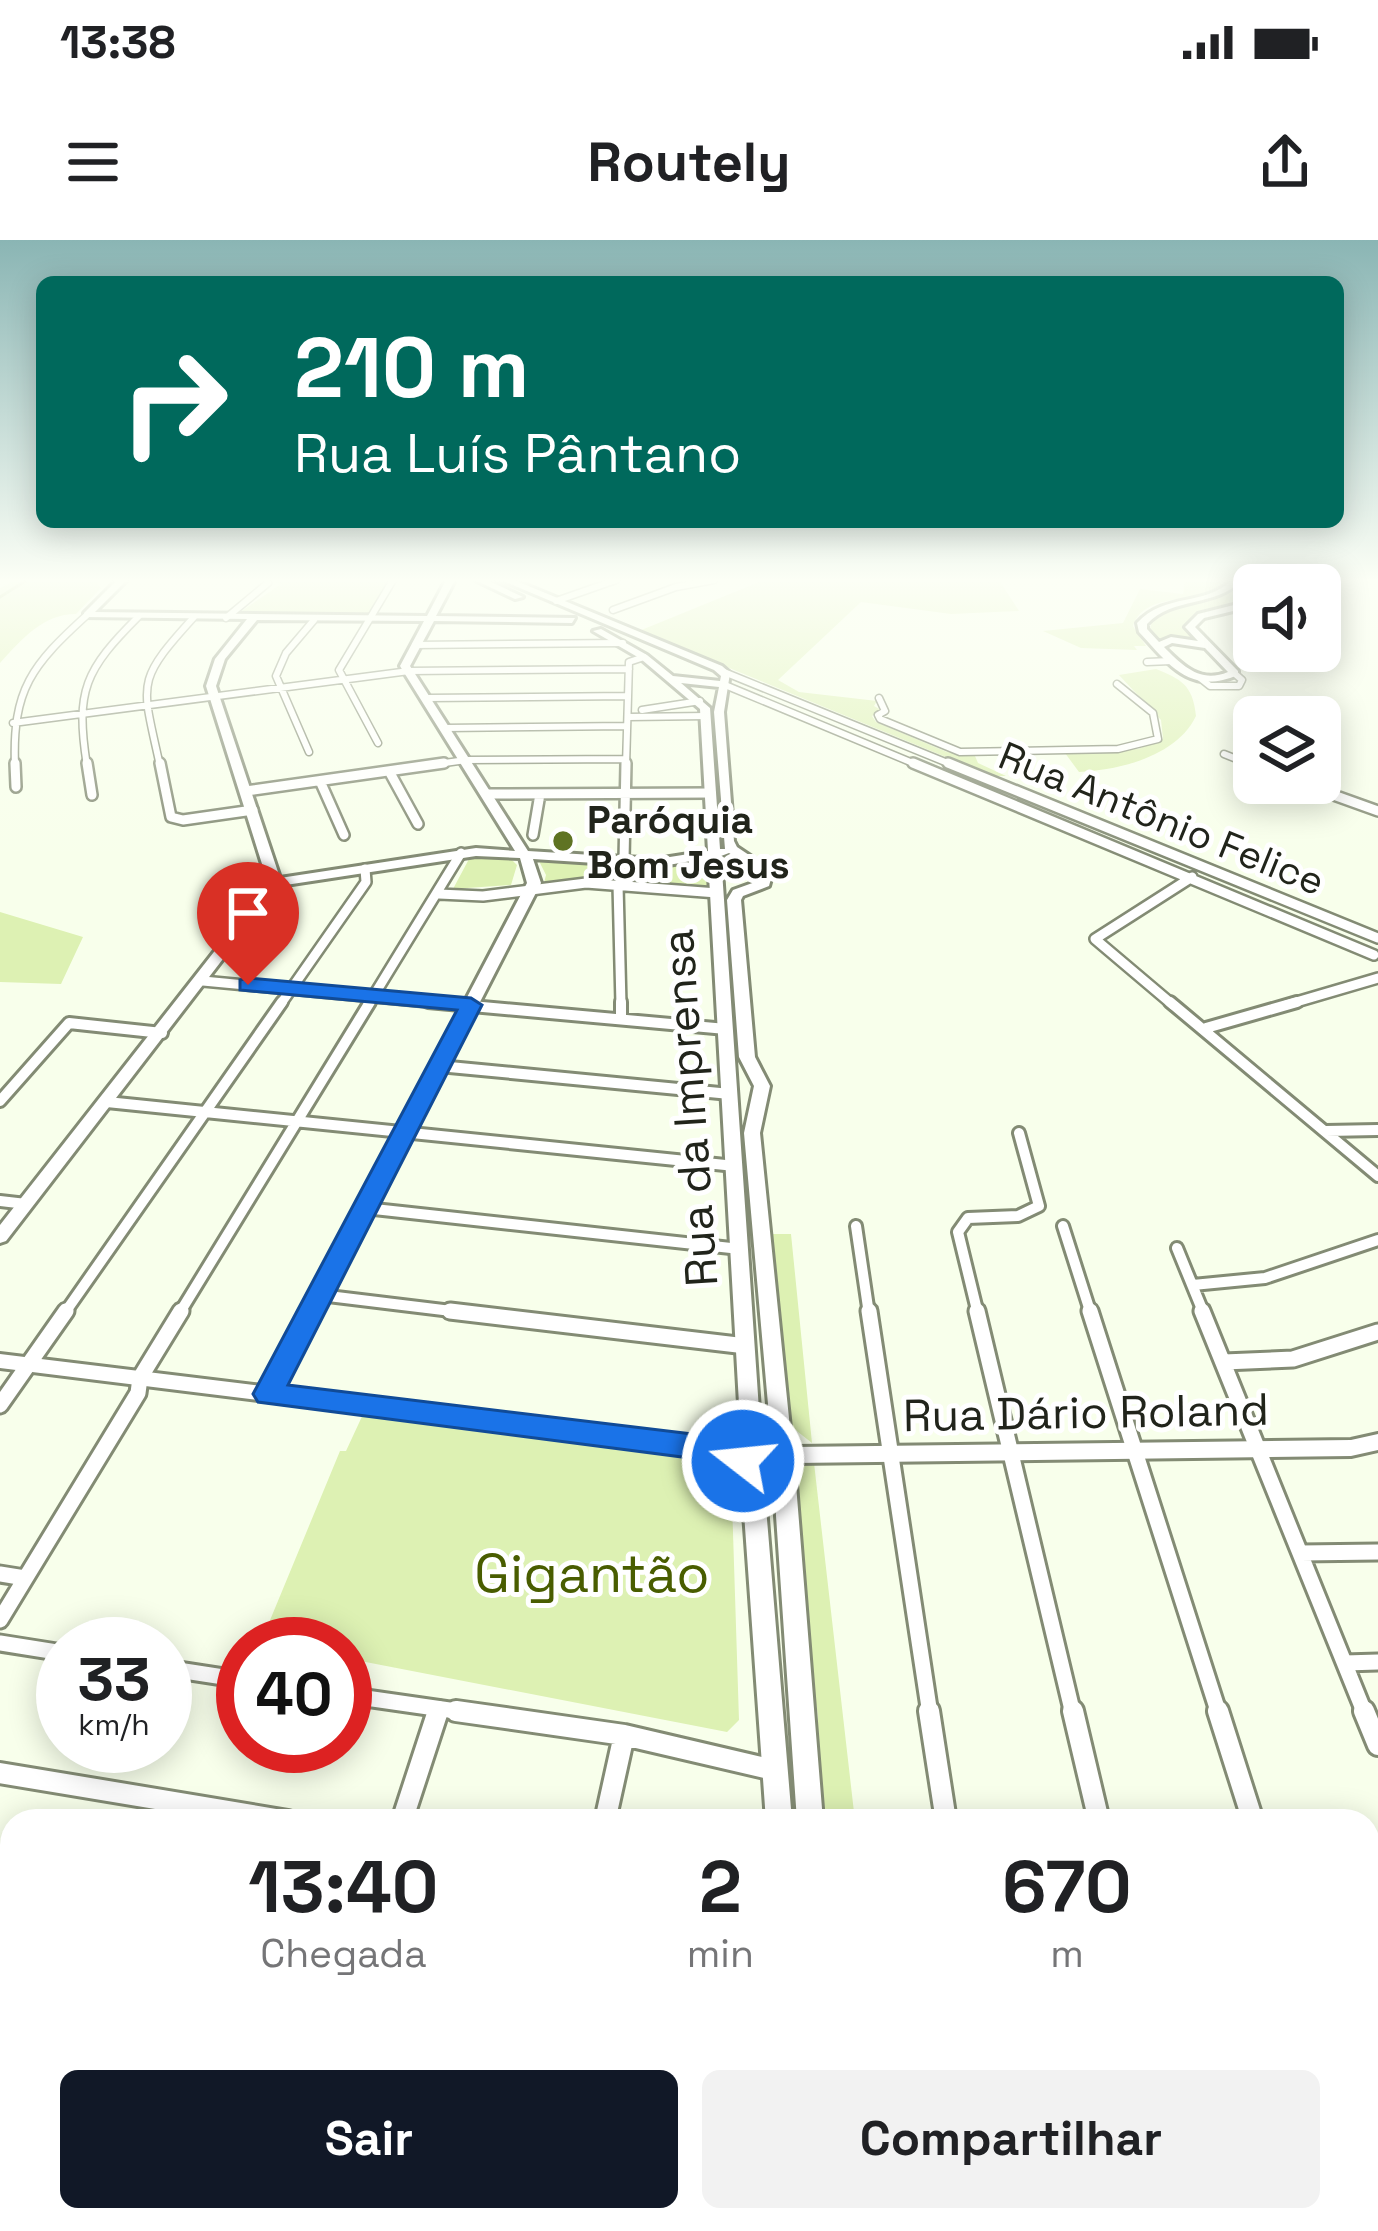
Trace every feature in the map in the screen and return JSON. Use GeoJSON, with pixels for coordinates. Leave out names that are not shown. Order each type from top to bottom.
{"type":"FeatureCollection","features":[{"type":"Feature","properties":{"kind":"street"},"geometry":{"type":"LineString","coordinates":[[16,787],[13,723],[27,673]]}},
{"type":"Feature","properties":{"kind":"street"},"geometry":{"type":"LineString","coordinates":[[87,673],[80,690],[80,714],[92,796]]}},
{"type":"Feature","properties":{"kind":"street"},"geometry":{"type":"LineString","coordinates":[[148,673],[145,705],[171,817],[183,820],[253,810]]}},
{"type":"Feature","properties":{"kind":"street"},"geometry":{"type":"LineString","coordinates":[[212,673],[214,697],[275,883]]}},
{"type":"Feature","properties":{"kind":"street"},"geometry":{"type":"LineString","coordinates":[[278,673],[279,688],[309,752]]}},
{"type":"Feature","properties":{"kind":"street"},"geometry":{"type":"LineString","coordinates":[[342,673],[378,743]]}},
{"type":"Feature","properties":{"kind":"street"},"geometry":{"type":"LineString","coordinates":[[13,723],[395,673]]}},
{"type":"Feature","properties":{"kind":"street"},"geometry":{"type":"LineString","coordinates":[[268,1394],[531,889],[535,873],[410,673]]}},
{"type":"Feature","properties":{"kind":"street"},"geometry":{"type":"LineString","coordinates":[[624,860],[630,673]]}},
{"type":"Feature","properties":{"kind":"street"},"geometry":{"type":"LineString","coordinates":[[661,673],[703,709]]}},
{"type":"Feature","properties":{"kind":"street"},"geometry":{"type":"LineString","coordinates":[[715,673],[724,678]]}},
{"type":"Feature","properties":{"kind":"street"},"geometry":{"type":"LineString","coordinates":[[1185,673],[1219,687],[1228,696]]}},
{"type":"Feature","properties":{"kind":"street"},"geometry":{"type":"LineString","coordinates":[[1200,679],[1225,679],[1234,673],[1243,680],[1239,686]]}},
{"type":"Feature","properties":{"kind":"street"},"geometry":{"type":"LineString","coordinates":[[670,678],[724,678]]}},
{"type":"Feature","properties":{"kind":"street","name":"Rua da Imprensa"},"geometry":{"type":"LineString","coordinates":[[724,678],[719,712],[728,841],[737,853],[761,864],[767,877],[734,900],[745,1044],[762,1086],[752,1133],[787,1455],[809,1809]]}},
{"type":"Feature","properties":{"kind":"street","name":"Rua Antônio Felice"},"geometry":{"type":"LineString","coordinates":[[724,678],[1377,957]]}},
{"type":"Feature","properties":{"kind":"street","name":"Rua Antônio Felice"},"geometry":{"type":"LineString","coordinates":[[724,678],[1378,938]]}},
{"type":"Feature","properties":{"kind":"street"},"geometry":{"type":"LineString","coordinates":[[879,698],[885,711],[878,715],[880,719],[960,752],[1118,749],[1158,739],[1160,727],[1150,709],[1117,684]]}},
{"type":"Feature","properties":{"kind":"street"},"geometry":{"type":"LineString","coordinates":[[1219,687],[1239,686],[1248,695]]}},
{"type":"Feature","properties":{"kind":"street"},"geometry":{"type":"LineString","coordinates":[[428,698],[628,696]]}},
{"type":"Feature","properties":{"kind":"street"},"geometry":{"type":"LineString","coordinates":[[446,728],[703,709]]}},
{"type":"Feature","properties":{"kind":"street"},"geometry":{"type":"LineString","coordinates":[[628,718],[703,709]]}},
{"type":"Feature","properties":{"kind":"street","name":"Rua da Imprensa"},"geometry":{"type":"LineString","coordinates":[[703,709],[746,1346],[748,1454],[778,1809]]}},
{"type":"Feature","properties":{"kind":"street"},"geometry":{"type":"LineString","coordinates":[[1224,754],[1233,758]]}},
{"type":"Feature","properties":{"kind":"street"},"geometry":{"type":"LineString","coordinates":[[246,791],[466,760],[626,759]]}},
{"type":"Feature","properties":{"kind":"street"},"geometry":{"type":"LineString","coordinates":[[389,771],[418,824]]}},
{"type":"Feature","properties":{"kind":"street"},"geometry":{"type":"LineString","coordinates":[[320,781],[344,835]]}},
{"type":"Feature","properties":{"kind":"street"},"geometry":{"type":"LineString","coordinates":[[487,794],[711,793]]}},
{"type":"Feature","properties":{"kind":"street"},"geometry":{"type":"LineString","coordinates":[[533,835],[540,794]]}},
{"type":"Feature","properties":{"kind":"street"},"geometry":{"type":"LineString","coordinates":[[1341,798],[1378,812]]}},
{"type":"Feature","properties":{"kind":"street"},"geometry":{"type":"LineString","coordinates":[[0,1237],[275,883],[460,853],[657,862],[737,853]]}},
{"type":"Feature","properties":{"kind":"street"},"geometry":{"type":"LineString","coordinates":[[0,1620],[138,1393],[140,1378],[460,853]]}},
{"type":"Feature","properties":{"kind":"street"},"geometry":{"type":"LineString","coordinates":[[0,1405],[366,882],[364,869]]}},
{"type":"Feature","properties":{"kind":"street"},"geometry":{"type":"LineString","coordinates":[[1192,877],[1095,939],[1378,1176]]}},
{"type":"Feature","properties":{"kind":"street"},"geometry":{"type":"LineString","coordinates":[[618,885],[621,1019]]}},
{"type":"Feature","properties":{"kind":"street"},"geometry":{"type":"LineString","coordinates":[[439,894],[483,896],[618,885],[739,893]]}},
{"type":"Feature","properties":{"kind":"street"},"geometry":{"type":"LineString","coordinates":[[1206,1028],[1378,978]]}},
{"type":"Feature","properties":{"kind":"street"},"geometry":{"type":"LineString","coordinates":[[203,981],[726,1029]]}},
{"type":"Feature","properties":{"kind":"street"},"geometry":{"type":"LineString","coordinates":[[0,1101],[69,1023],[162,1033]]}},
{"type":"Feature","properties":{"kind":"street"},"geometry":{"type":"LineString","coordinates":[[439,1066],[762,1096]]}},
{"type":"Feature","properties":{"kind":"street"},"geometry":{"type":"LineString","coordinates":[[107,1102],[735,1166]]}},
{"type":"Feature","properties":{"kind":"street"},"geometry":{"type":"LineString","coordinates":[[1324,1131],[1378,1130]]}},
{"type":"Feature","properties":{"kind":"street"},"geometry":{"type":"LineString","coordinates":[[1019,1133],[1039,1206],[1018,1216],[968,1218],[958,1232],[1096,1809]]}},
{"type":"Feature","properties":{"kind":"street"},"geometry":{"type":"LineString","coordinates":[[0,1201],[26,1204]]}},
{"type":"Feature","properties":{"kind":"street"},"geometry":{"type":"LineString","coordinates":[[365,1208],[740,1249]]}},
{"type":"Feature","properties":{"kind":"street"},"geometry":{"type":"LineString","coordinates":[[856,1226],[944,1809]]}},
{"type":"Feature","properties":{"kind":"street"},"geometry":{"type":"LineString","coordinates":[[1063,1226],[1249,1809]]}},
{"type":"Feature","properties":{"kind":"street"},"geometry":{"type":"LineString","coordinates":[[1192,1285],[1265,1278],[1378,1240]]}},
{"type":"Feature","properties":{"kind":"street"},"geometry":{"type":"LineString","coordinates":[[1178,1248],[1378,1744]]}},
{"type":"Feature","properties":{"kind":"street"},"geometry":{"type":"LineString","coordinates":[[320,1295],[746,1346]]}},
{"type":"Feature","properties":{"kind":"street"},"geometry":{"type":"LineString","coordinates":[[1224,1362],[1293,1359],[1378,1332]]}},
{"type":"Feature","properties":{"kind":"street"},"geometry":{"type":"LineString","coordinates":[[0,1361],[748,1454],[787,1455]]}},
{"type":"Feature","properties":{"kind":"street","name":"Rua Dário Roland"},"geometry":{"type":"LineString","coordinates":[[787,1455],[1351,1448],[1378,1442]]}},
{"type":"Feature","properties":{"kind":"street"},"geometry":{"type":"LineString","coordinates":[[748,1454],[774,1475],[787,1455]]}},
{"type":"Feature","properties":{"kind":"street"},"geometry":{"type":"LineString","coordinates":[[1301,1553],[1378,1552]]}},
{"type":"Feature","properties":{"kind":"street"},"geometry":{"type":"LineString","coordinates":[[0,1574],[26,1577]]}},
{"type":"Feature","properties":{"kind":"street"},"geometry":{"type":"LineString","coordinates":[[0,1643],[36,1649]]}},
{"type":"Feature","properties":{"kind":"street"},"geometry":{"type":"LineString","coordinates":[[1345,1663],[1378,1662]]}},
{"type":"Feature","properties":{"kind":"street"},"geometry":{"type":"LineString","coordinates":[[372,1699],[624,1736],[775,1770]]}},
{"type":"Feature","properties":{"kind":"street"},"geometry":{"type":"LineString","coordinates":[[406,1809],[439,1709]]}},
{"type":"Feature","properties":{"kind":"street"},"geometry":{"type":"LineString","coordinates":[[607,1809],[624,1736]]}},
{"type":"Feature","properties":{"kind":"street"},"geometry":{"type":"LineString","coordinates":[[0,1773],[216,1809]]}},
{"type":"Feature","properties":{"kind":"green space"},"geometry":{"type":"Polygon","coordinates":[[[741,673],[786,673],[778,680],[799,692],[877,701],[874,706],[881,710],[872,716],[876,722],[947,752],[975,756],[978,763],[1006,776],[992,776],[741,673]]]}},
{"type":"Feature","properties":{"kind":"green space"},"geometry":{"type":"Polygon","coordinates":[[[1164,673],[1178,680],[1188,690],[1196,716],[1161,751],[1112,768],[1079,772],[1065,753],[1138,749],[1163,739],[1161,720],[1119,675],[1164,673]]]}},
{"type":"Feature","properties":{"kind":"green space"},"geometry":{"type":"Polygon","coordinates":[[[469,859],[511,859],[517,865],[511,885],[453,889],[469,859]]]}},
{"type":"Feature","properties":{"kind":"green space"},"geometry":{"type":"Polygon","coordinates":[[[538,859],[664,867],[708,859],[708,887],[605,877],[544,883],[546,875],[538,859]]]}},
{"type":"Feature","properties":{"kind":"green space"},"geometry":{"type":"Polygon","coordinates":[[[0,912],[83,937],[61,984],[0,982],[0,912]]]}},
{"type":"Feature","properties":{"kind":"green space"},"geometry":{"type":"Polygon","coordinates":[[[771,1234],[791,1234],[812,1443],[788,1424],[771,1234]]]}},
{"type":"Feature","properties":{"kind":"green space","name":"Gigantão"},"geometry":{"type":"Polygon","coordinates":[[[365,1410],[722,1460],[731,1470],[739,1720],[727,1732],[372,1663],[372,1617],[271,1617],[340,1451],[346,1451],[365,1410]]]}},
{"type":"Feature","properties":{"kind":"green space"},"geometry":{"type":"Polygon","coordinates":[[[813,1459],[854,1809],[815,1809],[817,1711],[805,1682],[791,1478],[813,1459]]]}},
{"type":"Feature","properties":{"kind":"place","name":"Paróquia Bom Jesus"},"geometry":{"type":"Point","coordinates":[563,841]}},
{"type":"Feature","properties":{"kind":"route"},"geometry":{"type":"LineString","coordinates":[[248,985],[471,1005],[268,1394],[742,1452],[743,1461]]}}]}
